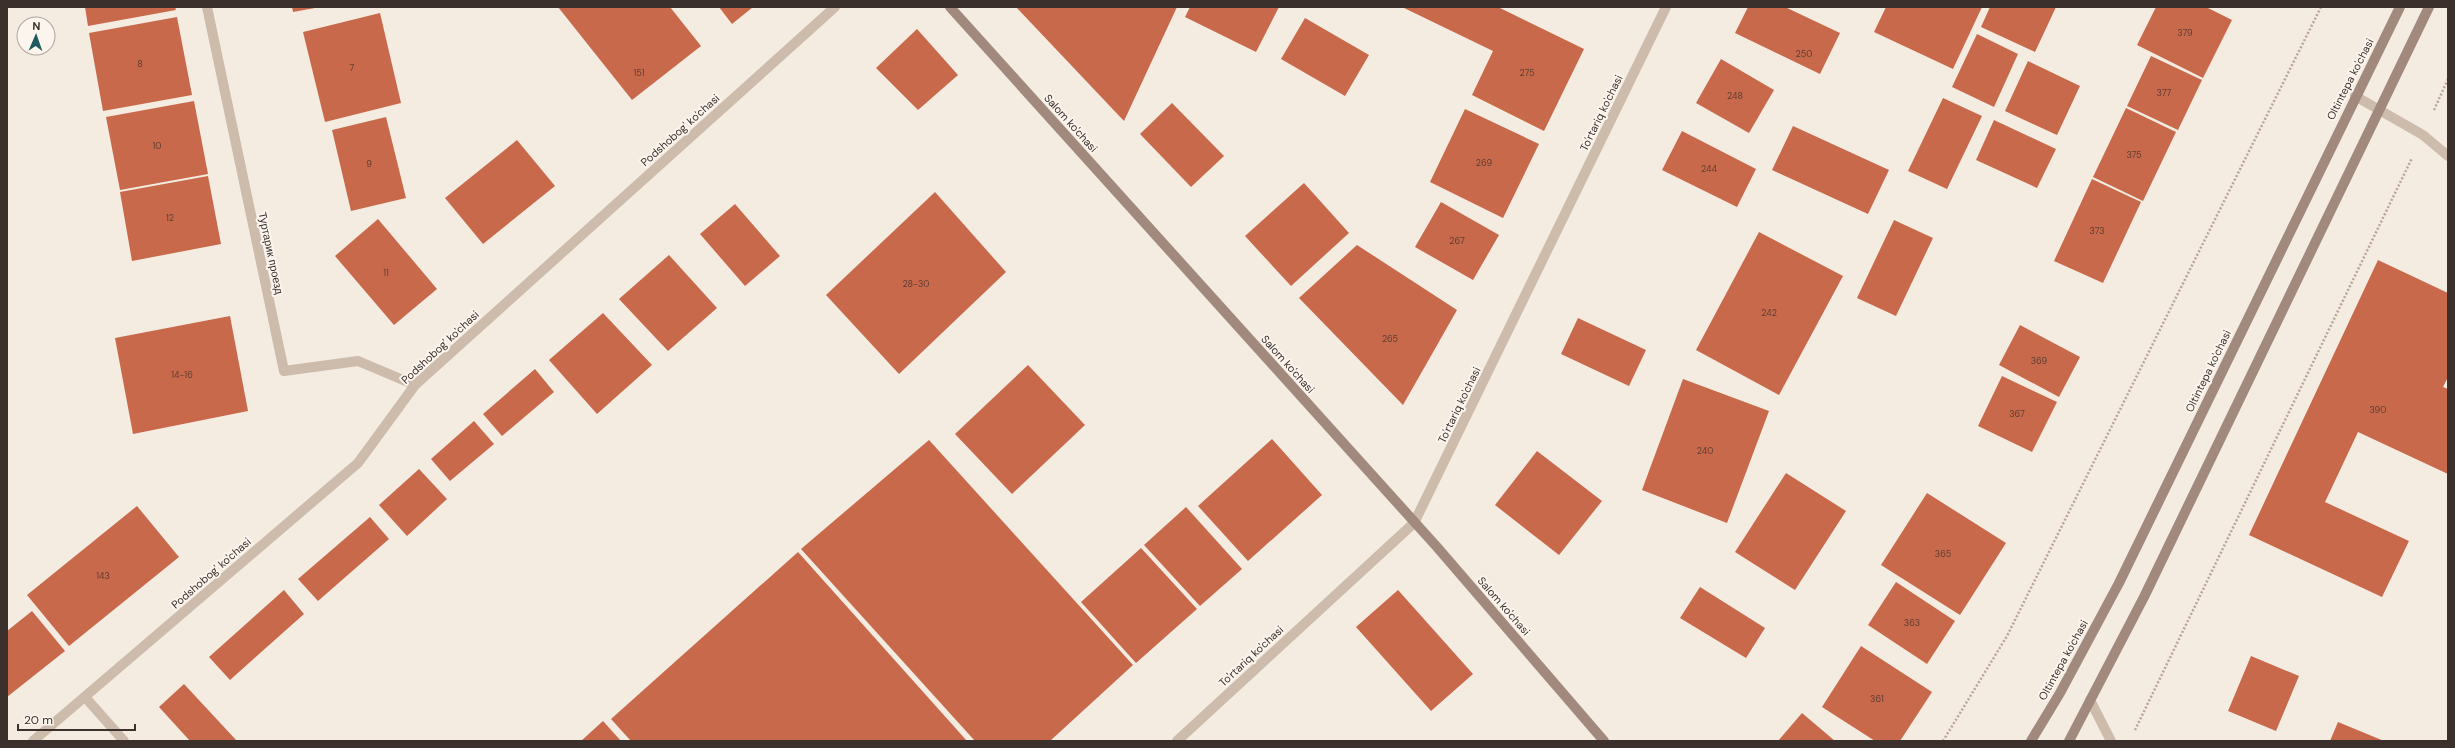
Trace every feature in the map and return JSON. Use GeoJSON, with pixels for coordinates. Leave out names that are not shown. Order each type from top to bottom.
{"type":"FeatureCollection","features":[{"type":"Feature","properties":{"kind":"main road","name":"Salom ko'chasi"},"geometry":{"type":"LineString","coordinates":[[950,7],[1414,523],[1604,741]]}},
{"type":"Feature","properties":{"kind":"main road","name":"Oltintepa ko'chasi"},"geometry":{"type":"LineString","coordinates":[[2031,741],[2060,692],[2119,583],[2355,96],[2400,7]]}},
{"type":"Feature","properties":{"kind":"main road"},"geometry":{"type":"LineString","coordinates":[[2069,741],[2144,597],[2428,7]]}},
{"type":"Feature","properties":{"kind":"street","name":"Туртарик проезд"},"geometry":{"type":"LineString","coordinates":[[207,7],[284,371],[358,361],[415,385]]}},
{"type":"Feature","properties":{"kind":"street","name":"Podshobog' ko'chasi"},"geometry":{"type":"LineString","coordinates":[[33,741],[85,698],[358,462],[415,385],[835,7]]}},
{"type":"Feature","properties":{"kind":"street","name":"To'rtariq ko'chasi"},"geometry":{"type":"LineString","coordinates":[[1177,741],[1414,523],[1666,7]]}},
{"type":"Feature","properties":{"kind":"street"},"geometry":{"type":"LineString","coordinates":[[2355,96],[2379,108],[2423,134],[2448,156]]}},
{"type":"Feature","properties":{"kind":"street"},"geometry":{"type":"LineString","coordinates":[[85,698],[124,741]]}},
{"type":"Feature","properties":{"kind":"street"},"geometry":{"type":"LineString","coordinates":[[2090,700],[2111,741]]}},
{"type":"Feature","properties":{"kind":"path"},"geometry":{"type":"LineString","coordinates":[[1943,741],[2007,636],[2321,7]]}},
{"type":"Feature","properties":{"kind":"path"},"geometry":{"type":"LineString","coordinates":[[2132,734],[2423,134],[2448,79]]}},
{"type":"Feature","properties":{"kind":"building"},"geometry":{"type":"Polygon","coordinates":[[[85,7],[175,7],[176,10],[88,26],[85,7]]]}},
{"type":"Feature","properties":{"kind":"building"},"geometry":{"type":"Polygon","coordinates":[[[292,7],[315,7],[315,8],[293,12],[292,7]]]}},
{"type":"Feature","properties":{"kind":"building"},"geometry":{"type":"Polygon","coordinates":[[[558,7],[670,7],[701,46],[632,100],[558,7]]]}},
{"type":"Feature","properties":{"kind":"building"},"geometry":{"type":"Polygon","coordinates":[[[719,7],[753,7],[732,24],[719,7]]]}},
{"type":"Feature","properties":{"kind":"building"},"geometry":{"type":"Polygon","coordinates":[[[1016,7],[1177,7],[1124,121],[1016,7]]]}},
{"type":"Feature","properties":{"kind":"building"},"geometry":{"type":"Polygon","coordinates":[[[1190,7],[1279,7],[1256,52],[1185,17],[1190,7]]]}},
{"type":"Feature","properties":{"kind":"building"},"geometry":{"type":"Polygon","coordinates":[[[1402,7],[1498,7],[1584,49],[1544,131],[1472,95],[1493,51],[1402,7]]]}},
{"type":"Feature","properties":{"kind":"building"},"geometry":{"type":"Polygon","coordinates":[[[1748,7],[1785,7],[1840,33],[1820,74],[1735,33],[1748,7]]]}},
{"type":"Feature","properties":{"kind":"building"},"geometry":{"type":"Polygon","coordinates":[[[1886,7],[1982,7],[1953,69],[1874,32],[1886,7]]]}},
{"type":"Feature","properties":{"kind":"building"},"geometry":{"type":"Polygon","coordinates":[[[1990,7],[2056,7],[2035,52],[1981,27],[1990,7]]]}},
{"type":"Feature","properties":{"kind":"building"},"geometry":{"type":"Polygon","coordinates":[[[2156,7],[2206,7],[2232,20],[2203,78],[2137,45],[2156,7]]]}},
{"type":"Feature","properties":{"kind":"building"},"geometry":{"type":"Polygon","coordinates":[[[380,13],[401,103],[325,122],[303,32],[380,13]]]}},
{"type":"Feature","properties":{"kind":"building"},"geometry":{"type":"Polygon","coordinates":[[[177,17],[192,95],[103,111],[89,33],[177,17]]]}},
{"type":"Feature","properties":{"kind":"building"},"geometry":{"type":"Polygon","coordinates":[[[1305,18],[1369,55],[1345,96],[1281,59],[1305,18]]]}},
{"type":"Feature","properties":{"kind":"building"},"geometry":{"type":"Polygon","coordinates":[[[917,29],[958,75],[918,110],[876,68],[917,29]]]}},
{"type":"Feature","properties":{"kind":"building"},"geometry":{"type":"Polygon","coordinates":[[[1977,34],[2018,54],[1994,107],[1952,87],[1977,34]]]}},
{"type":"Feature","properties":{"kind":"building"},"geometry":{"type":"Polygon","coordinates":[[[2151,56],[2202,80],[2178,130],[2127,106],[2151,56]]]}},
{"type":"Feature","properties":{"kind":"building"},"geometry":{"type":"Polygon","coordinates":[[[1721,59],[1774,90],[1749,133],[1696,103],[1721,59]]]}},
{"type":"Feature","properties":{"kind":"building"},"geometry":{"type":"Polygon","coordinates":[[[2028,61],[2080,86],[2057,135],[2005,111],[2028,61]]]}},
{"type":"Feature","properties":{"kind":"building"},"geometry":{"type":"Polygon","coordinates":[[[1943,98],[1982,116],[1947,189],[1908,171],[1943,98]]]}},
{"type":"Feature","properties":{"kind":"building"},"geometry":{"type":"Polygon","coordinates":[[[194,101],[208,174],[120,190],[106,117],[194,101]]]}},
{"type":"Feature","properties":{"kind":"building"},"geometry":{"type":"Polygon","coordinates":[[[1172,103],[1224,156],[1191,187],[1140,134],[1172,103]]]}},
{"type":"Feature","properties":{"kind":"building"},"geometry":{"type":"Polygon","coordinates":[[[2126,108],[2176,132],[2143,201],[2093,177],[2126,108]]]}},
{"type":"Feature","properties":{"kind":"building"},"geometry":{"type":"Polygon","coordinates":[[[1465,109],[1539,144],[1503,218],[1430,182],[1465,109]]]}},
{"type":"Feature","properties":{"kind":"building"},"geometry":{"type":"Polygon","coordinates":[[[386,117],[406,198],[351,211],[332,130],[386,117]]]}},
{"type":"Feature","properties":{"kind":"building"},"geometry":{"type":"Polygon","coordinates":[[[1994,120],[2056,149],[2037,188],[1976,160],[1994,120]]]}},
{"type":"Feature","properties":{"kind":"building"},"geometry":{"type":"Polygon","coordinates":[[[1793,126],[1889,170],[1868,214],[1772,170],[1793,126]]]}},
{"type":"Feature","properties":{"kind":"building"},"geometry":{"type":"Polygon","coordinates":[[[1682,131],[1756,169],[1737,207],[1662,170],[1682,131]]]}},
{"type":"Feature","properties":{"kind":"building"},"geometry":{"type":"Polygon","coordinates":[[[517,140],[555,186],[483,244],[445,198],[517,140]]]}},
{"type":"Feature","properties":{"kind":"building"},"geometry":{"type":"Polygon","coordinates":[[[208,176],[221,244],[132,261],[120,192],[208,176]]]}},
{"type":"Feature","properties":{"kind":"building"},"geometry":{"type":"Polygon","coordinates":[[[2092,179],[2141,202],[2103,283],[2054,261],[2092,179]]]}},
{"type":"Feature","properties":{"kind":"building"},"geometry":{"type":"Polygon","coordinates":[[[1304,183],[1349,233],[1291,286],[1245,236],[1304,183]]]}},
{"type":"Feature","properties":{"kind":"building"},"geometry":{"type":"Polygon","coordinates":[[[935,192],[1006,272],[899,374],[826,295],[935,192]]]}},
{"type":"Feature","properties":{"kind":"building"},"geometry":{"type":"Polygon","coordinates":[[[1441,202],[1499,235],[1473,280],[1415,247],[1441,202]]]}},
{"type":"Feature","properties":{"kind":"building"},"geometry":{"type":"Polygon","coordinates":[[[735,204],[780,256],[745,286],[700,234],[735,204]]]}},
{"type":"Feature","properties":{"kind":"building"},"geometry":{"type":"Polygon","coordinates":[[[378,219],[437,289],[394,325],[335,256],[378,219]]]}},
{"type":"Feature","properties":{"kind":"building"},"geometry":{"type":"Polygon","coordinates":[[[1894,220],[1933,238],[1896,316],[1857,298],[1894,220]]]}},
{"type":"Feature","properties":{"kind":"building"},"geometry":{"type":"Polygon","coordinates":[[[1759,232],[1843,276],[1779,395],[1696,350],[1759,232]]]}},
{"type":"Feature","properties":{"kind":"building"},"geometry":{"type":"Polygon","coordinates":[[[1357,245],[1457,310],[1403,405],[1299,298],[1357,245]]]}},
{"type":"Feature","properties":{"kind":"building"},"geometry":{"type":"Polygon","coordinates":[[[669,255],[717,308],[668,351],[619,299],[669,255]]]}},
{"type":"Feature","properties":{"kind":"building"},"geometry":{"type":"Polygon","coordinates":[[[2378,260],[2448,293],[2448,377],[2443,387],[2448,389],[2448,474],[2358,432],[2325,502],[2409,541],[2382,597],[2249,535],[2378,260]]]}},
{"type":"Feature","properties":{"kind":"building"},"geometry":{"type":"Polygon","coordinates":[[[603,313],[652,365],[597,414],[549,360],[603,313]]]}},
{"type":"Feature","properties":{"kind":"building"},"geometry":{"type":"Polygon","coordinates":[[[230,316],[248,411],[133,434],[115,338],[230,316]]]}},
{"type":"Feature","properties":{"kind":"building"},"geometry":{"type":"Polygon","coordinates":[[[1578,318],[1646,350],[1629,386],[1561,354],[1578,318]]]}},
{"type":"Feature","properties":{"kind":"building"},"geometry":{"type":"Polygon","coordinates":[[[2020,325],[2080,357],[2059,397],[1999,365],[2020,325]]]}},
{"type":"Feature","properties":{"kind":"building"},"geometry":{"type":"Polygon","coordinates":[[[1028,365],[1085,425],[1012,494],[955,434],[1028,365]]]}},
{"type":"Feature","properties":{"kind":"building"},"geometry":{"type":"Polygon","coordinates":[[[535,369],[554,392],[502,436],[483,414],[535,369]]]}},
{"type":"Feature","properties":{"kind":"building"},"geometry":{"type":"Polygon","coordinates":[[[2002,376],[2057,402],[2032,452],[1978,426],[2002,376]]]}},
{"type":"Feature","properties":{"kind":"building"},"geometry":{"type":"Polygon","coordinates":[[[1683,379],[1769,411],[1727,523],[1642,490],[1683,379]]]}},
{"type":"Feature","properties":{"kind":"building"},"geometry":{"type":"Polygon","coordinates":[[[474,421],[494,444],[450,481],[431,459],[474,421]]]}},
{"type":"Feature","properties":{"kind":"building"},"geometry":{"type":"Polygon","coordinates":[[[1272,439],[1322,495],[1248,561],[1198,506],[1272,439]]]}},
{"type":"Feature","properties":{"kind":"building"},"geometry":{"type":"Polygon","coordinates":[[[929,440],[1133,665],[1050,741],[975,741],[801,549],[929,440]]]}},
{"type":"Feature","properties":{"kind":"building"},"geometry":{"type":"Polygon","coordinates":[[[1537,451],[1602,501],[1559,555],[1495,505],[1537,451]]]}},
{"type":"Feature","properties":{"kind":"building"},"geometry":{"type":"Polygon","coordinates":[[[419,469],[447,499],[407,536],[379,505],[419,469]]]}},
{"type":"Feature","properties":{"kind":"building"},"geometry":{"type":"Polygon","coordinates":[[[1786,473],[1846,511],[1795,590],[1735,552],[1786,473]]]}},
{"type":"Feature","properties":{"kind":"building"},"geometry":{"type":"Polygon","coordinates":[[[1927,493],[2006,543],[1960,615],[1881,565],[1927,493]]]}},
{"type":"Feature","properties":{"kind":"building"},"geometry":{"type":"Polygon","coordinates":[[[137,506],[179,557],[69,646],[27,595],[137,506]]]}},
{"type":"Feature","properties":{"kind":"building"},"geometry":{"type":"Polygon","coordinates":[[[1186,507],[1242,569],[1200,606],[1144,545],[1186,507]]]}},
{"type":"Feature","properties":{"kind":"building"},"geometry":{"type":"Polygon","coordinates":[[[370,517],[389,539],[318,601],[298,579],[370,517]]]}},
{"type":"Feature","properties":{"kind":"building"},"geometry":{"type":"Polygon","coordinates":[[[1141,548],[1197,609],[1136,663],[1081,602],[1141,548]]]}},
{"type":"Feature","properties":{"kind":"building"},"geometry":{"type":"Polygon","coordinates":[[[798,552],[967,741],[631,741],[611,719],[798,552]]]}},
{"type":"Feature","properties":{"kind":"building"},"geometry":{"type":"Polygon","coordinates":[[[1896,582],[1955,621],[1927,664],[1868,625],[1896,582]]]}},
{"type":"Feature","properties":{"kind":"building"},"geometry":{"type":"Polygon","coordinates":[[[1700,587],[1765,628],[1746,658],[1680,618],[1700,587]]]}},
{"type":"Feature","properties":{"kind":"building"},"geometry":{"type":"Polygon","coordinates":[[[284,590],[304,614],[230,680],[209,657],[284,590]]]}},
{"type":"Feature","properties":{"kind":"building"},"geometry":{"type":"Polygon","coordinates":[[[1398,590],[1473,674],[1431,711],[1356,627],[1398,590]]]}},
{"type":"Feature","properties":{"kind":"building"},"geometry":{"type":"Polygon","coordinates":[[[32,611],[65,651],[7,697],[7,631],[32,611]]]}},
{"type":"Feature","properties":{"kind":"building"},"geometry":{"type":"Polygon","coordinates":[[[1861,646],[1932,692],[1900,741],[1875,741],[1822,707],[1861,646]]]}},
{"type":"Feature","properties":{"kind":"building"},"geometry":{"type":"Polygon","coordinates":[[[2251,656],[2299,676],[2276,731],[2228,711],[2251,656]]]}},
{"type":"Feature","properties":{"kind":"building"},"geometry":{"type":"Polygon","coordinates":[[[184,684],[237,741],[190,741],[159,707],[184,684]]]}},
{"type":"Feature","properties":{"kind":"building"},"geometry":{"type":"Polygon","coordinates":[[[1802,713],[1835,741],[1778,741],[1802,713]]]}},
{"type":"Feature","properties":{"kind":"building"},"geometry":{"type":"Polygon","coordinates":[[[603,721],[621,741],[581,741],[603,721]]]}},
{"type":"Feature","properties":{"kind":"building"},"geometry":{"type":"Polygon","coordinates":[[[2338,722],[2384,741],[2330,741],[2338,722]]]}}]}
